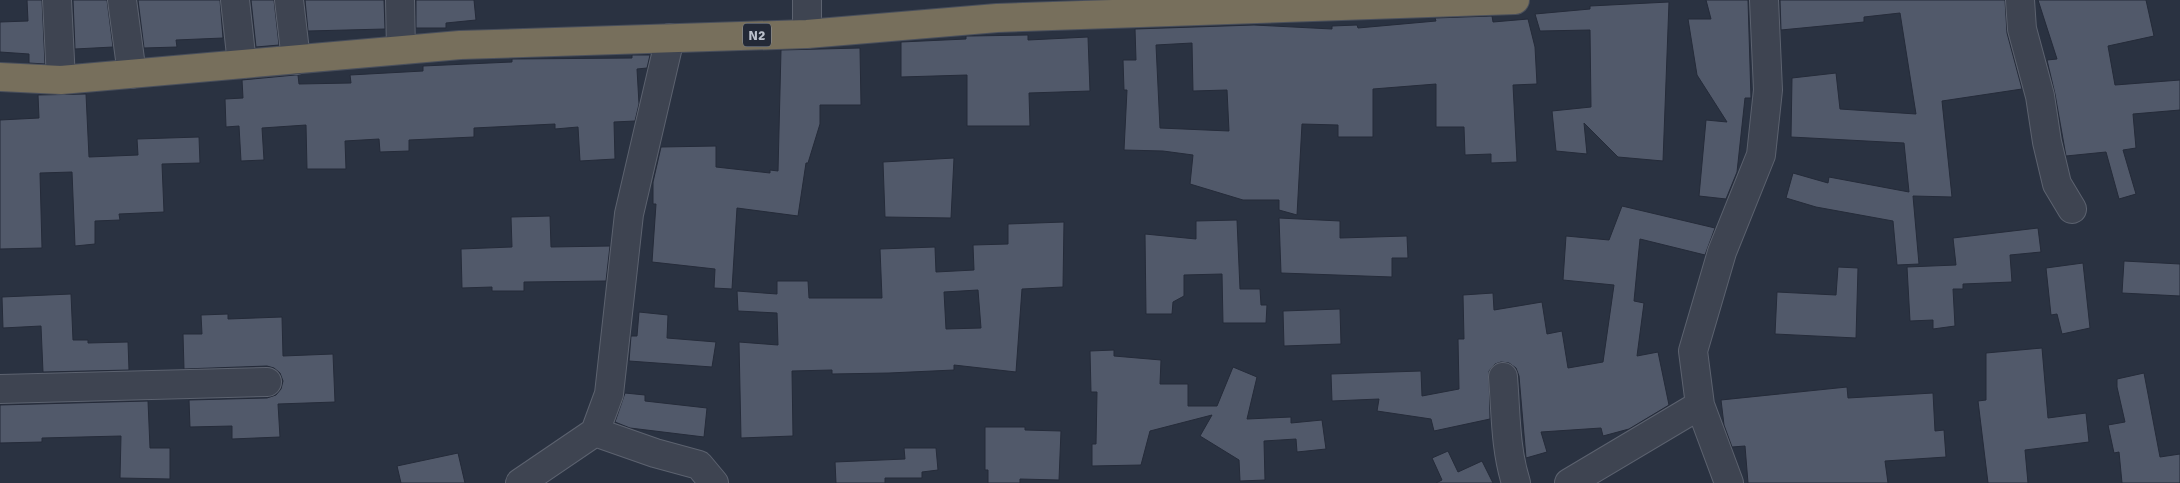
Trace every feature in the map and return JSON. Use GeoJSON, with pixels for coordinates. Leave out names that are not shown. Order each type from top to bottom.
{"type":"FeatureCollection","features":[{"type":"Feature","properties":{"kind":"highway","name":"N2"},"geometry":{"type":"LineString","coordinates":[[0,77],[61,80],[460,45],[808,34],[995,9],[1515,0]]}},
{"type":"Feature","properties":{"kind":"street"},"geometry":{"type":"LineString","coordinates":[[57,0],[61,80]]}},
{"type":"Feature","properties":{"kind":"street"},"geometry":{"type":"LineString","coordinates":[[122,0],[132,74]]}},
{"type":"Feature","properties":{"kind":"street"},"geometry":{"type":"LineString","coordinates":[[235,0],[242,64]]}},
{"type":"Feature","properties":{"kind":"street"},"geometry":{"type":"LineString","coordinates":[[289,0],[296,60]]}},
{"type":"Feature","properties":{"kind":"street"},"geometry":{"type":"LineString","coordinates":[[400,0],[400,50]]}},
{"type":"Feature","properties":{"kind":"street"},"geometry":{"type":"LineString","coordinates":[[807,0],[808,34]]}},
{"type":"Feature","properties":{"kind":"street"},"geometry":{"type":"LineString","coordinates":[[1729,483],[1700,405],[1692,352],[1722,252],[1761,154],[1768,90],[1764,0]]}},
{"type":"Feature","properties":{"kind":"street"},"geometry":{"type":"LineString","coordinates":[[2020,0],[2022,29],[2040,96],[2046,142],[2057,184],[2072,209]]}},
{"type":"Feature","properties":{"kind":"street"},"geometry":{"type":"LineString","coordinates":[[520,483],[594,432],[610,394],[629,214],[670,38]]}},
{"type":"Feature","properties":{"kind":"street"},"geometry":{"type":"LineString","coordinates":[[1502,377],[1506,412],[1506,438],[1516,483]]}},
{"type":"Feature","properties":{"kind":"street"},"geometry":{"type":"LineString","coordinates":[[0,389],[267,382]]}},
{"type":"Feature","properties":{"kind":"street"},"geometry":{"type":"LineString","coordinates":[[1569,483],[1700,405]]}},
{"type":"Feature","properties":{"kind":"street"},"geometry":{"type":"LineString","coordinates":[[594,432],[654,453],[699,465],[714,483]]}},
{"type":"Feature","properties":{"kind":"building"},"geometry":{"type":"Polygon","coordinates":[[[27,0],[42,0],[45,64],[29,63],[29,54],[0,52],[0,22],[28,21],[27,0]]]}},
{"type":"Feature","properties":{"kind":"building"},"geometry":{"type":"Polygon","coordinates":[[[73,0],[107,0],[113,47],[75,49],[73,0]]]}},
{"type":"Feature","properties":{"kind":"building"},"geometry":{"type":"Polygon","coordinates":[[[138,0],[220,0],[223,38],[176,40],[177,47],[144,48],[138,0]]]}},
{"type":"Feature","properties":{"kind":"building"},"geometry":{"type":"Polygon","coordinates":[[[251,0],[274,0],[279,45],[256,47],[251,0]]]}},
{"type":"Feature","properties":{"kind":"building"},"geometry":{"type":"Polygon","coordinates":[[[305,0],[384,0],[385,29],[308,31],[305,0]]]}},
{"type":"Feature","properties":{"kind":"building"},"geometry":{"type":"Polygon","coordinates":[[[416,0],[474,0],[476,20],[446,23],[446,28],[416,28],[416,0]]]}},
{"type":"Feature","properties":{"kind":"building"},"geometry":{"type":"Polygon","coordinates":[[[1706,0],[1748,0],[1751,98],[1745,98],[1737,172],[1726,199],[1699,196],[1706,120],[1727,122],[1697,75],[1688,19],[1711,19],[1706,0]]]}},
{"type":"Feature","properties":{"kind":"building"},"geometry":{"type":"Polygon","coordinates":[[[1780,0],[2005,0],[2007,33],[2022,89],[1942,101],[1952,197],[1913,196],[1919,264],[1897,265],[1893,221],[1816,207],[1786,198],[1793,173],[1828,183],[1829,177],[1909,192],[1904,143],[1791,137],[1792,78],[1836,73],[1840,109],[1916,114],[1900,13],[1864,17],[1864,22],[1781,30],[1780,0]]]}},
{"type":"Feature","properties":{"kind":"building"},"geometry":{"type":"Polygon","coordinates":[[[2038,0],[2146,0],[2154,36],[2108,46],[2115,85],[2180,80],[2180,110],[2133,114],[2136,148],[2123,150],[2136,194],[2119,199],[2106,152],[2066,156],[2047,60],[2057,59],[2038,0]]]}},
{"type":"Feature","properties":{"kind":"building"},"geometry":{"type":"Polygon","coordinates":[[[1669,2],[1663,161],[1618,157],[1584,123],[1587,154],[1556,151],[1552,111],[1591,107],[1590,30],[1540,31],[1535,14],[1590,9],[1590,6],[1669,2]]]}},
{"type":"Feature","properties":{"kind":"building"},"geometry":{"type":"Polygon","coordinates":[[[1492,16],[1493,22],[1528,19],[1535,47],[1537,84],[1513,85],[1517,162],[1491,163],[1491,154],[1465,155],[1464,127],[1436,127],[1436,84],[1373,89],[1373,137],[1338,137],[1338,125],[1302,124],[1297,215],[1279,210],[1279,200],[1243,200],[1190,184],[1193,155],[1163,151],[1124,150],[1127,90],[1124,90],[1123,60],[1136,60],[1135,29],[1254,25],[1332,29],[1332,26],[1357,25],[1358,28],[1436,21],[1435,18],[1492,16]],[[1192,43],[1156,45],[1160,128],[1229,131],[1227,90],[1193,91],[1192,43]]]}},
{"type":"Feature","properties":{"kind":"building"},"geometry":{"type":"Polygon","coordinates":[[[1028,35],[1028,40],[1088,37],[1090,91],[1029,93],[1030,126],[967,126],[967,75],[901,77],[901,42],[966,39],[966,36],[1028,35]]]}},
{"type":"Feature","properties":{"kind":"building"},"geometry":{"type":"Polygon","coordinates":[[[860,48],[861,105],[820,105],[820,124],[808,163],[806,163],[798,216],[737,208],[732,289],[714,288],[715,269],[652,262],[656,204],[653,204],[653,182],[661,147],[716,146],[716,167],[770,173],[770,170],[778,171],[781,50],[860,48]]]}},
{"type":"Feature","properties":{"kind":"building"},"geometry":{"type":"Polygon","coordinates":[[[632,55],[650,55],[647,68],[637,69],[639,104],[635,121],[614,122],[615,159],[580,161],[578,127],[555,129],[555,124],[474,128],[474,137],[409,140],[409,151],[380,152],[379,139],[345,141],[346,169],[307,169],[306,125],[262,128],[264,160],[241,161],[239,126],[226,127],[225,99],[243,98],[242,80],[298,75],[299,84],[351,83],[350,75],[423,71],[423,66],[512,62],[512,59],[632,58],[632,55]]]}},
{"type":"Feature","properties":{"kind":"building"},"geometry":{"type":"Polygon","coordinates":[[[86,94],[89,157],[138,155],[137,139],[199,137],[200,163],[162,164],[164,212],[119,214],[120,220],[95,221],[95,244],[75,246],[72,172],[40,173],[42,248],[0,249],[0,120],[39,118],[38,95],[86,94]]]}},
{"type":"Feature","properties":{"kind":"building"},"geometry":{"type":"Polygon","coordinates":[[[954,158],[951,218],[885,217],[883,162],[954,158]]]}},
{"type":"Feature","properties":{"kind":"building"},"geometry":{"type":"Polygon","coordinates":[[[1622,206],[1715,228],[1705,255],[1640,239],[1634,301],[1644,303],[1637,356],[1658,352],[1669,405],[1629,429],[1603,436],[1601,428],[1541,432],[1547,452],[1526,458],[1519,376],[1516,368],[1509,363],[1501,362],[1495,364],[1489,371],[1490,419],[1434,431],[1431,419],[1377,411],[1379,399],[1332,401],[1331,374],[1421,371],[1422,396],[1459,389],[1458,339],[1464,339],[1463,295],[1493,293],[1494,310],[1542,302],[1547,334],[1562,331],[1568,368],[1603,362],[1614,285],[1563,280],[1566,236],[1609,240],[1622,206]]]}},
{"type":"Feature","properties":{"kind":"building"},"geometry":{"type":"Polygon","coordinates":[[[550,216],[551,247],[610,246],[606,281],[524,282],[524,291],[492,291],[492,287],[462,288],[461,249],[512,247],[511,217],[550,216]]]}},
{"type":"Feature","properties":{"kind":"building"},"geometry":{"type":"Polygon","coordinates":[[[1279,218],[1340,221],[1340,238],[1407,236],[1408,258],[1392,258],[1392,277],[1281,273],[1279,218]]]}},
{"type":"Feature","properties":{"kind":"building"},"geometry":{"type":"Polygon","coordinates":[[[1237,220],[1240,289],[1260,289],[1261,305],[1267,305],[1266,323],[1223,323],[1222,274],[1184,275],[1184,296],[1173,302],[1172,314],[1146,314],[1145,234],[1196,239],[1196,221],[1237,220]]]}},
{"type":"Feature","properties":{"kind":"building"},"geometry":{"type":"Polygon","coordinates":[[[1064,222],[1063,287],[1022,289],[1016,372],[954,365],[954,370],[889,373],[832,374],[832,370],[792,371],[793,436],[741,438],[739,342],[778,345],[777,313],[738,311],[737,291],[777,294],[777,281],[808,281],[809,298],[882,298],[880,249],[935,247],[936,272],[974,270],[973,245],[1008,244],[1008,224],[1064,222]],[[978,290],[944,292],[946,329],[981,328],[978,290]]]}},
{"type":"Feature","properties":{"kind":"building"},"geometry":{"type":"Polygon","coordinates":[[[2038,228],[2041,252],[2010,255],[2012,282],[1963,284],[1963,289],[1953,289],[1955,326],[1933,329],[1933,320],[1910,321],[1907,267],[1956,265],[1953,238],[2038,228]]]}},
{"type":"Feature","properties":{"kind":"building"},"geometry":{"type":"Polygon","coordinates":[[[2124,261],[2180,264],[2180,296],[2122,293],[2124,261]]]}},
{"type":"Feature","properties":{"kind":"building"},"geometry":{"type":"Polygon","coordinates":[[[2083,263],[2090,328],[2062,334],[2057,314],[2051,315],[2046,268],[2083,263]]]}},
{"type":"Feature","properties":{"kind":"building"},"geometry":{"type":"Polygon","coordinates":[[[1838,267],[1858,268],[1856,338],[1775,334],[1777,292],[1836,295],[1838,267]]]}},
{"type":"Feature","properties":{"kind":"building"},"geometry":{"type":"Polygon","coordinates":[[[71,294],[73,340],[88,340],[88,343],[128,342],[129,370],[43,372],[41,326],[3,328],[2,297],[71,294]]]}},
{"type":"Feature","properties":{"kind":"building"},"geometry":{"type":"Polygon","coordinates":[[[1340,309],[1341,344],[1284,346],[1283,311],[1340,309]]]}},
{"type":"Feature","properties":{"kind":"building"},"geometry":{"type":"Polygon","coordinates":[[[639,312],[668,315],[667,338],[716,342],[712,367],[629,361],[631,336],[637,336],[639,312]]]}},
{"type":"Feature","properties":{"kind":"building"},"geometry":{"type":"Polygon","coordinates":[[[228,314],[228,319],[282,317],[283,356],[333,354],[335,402],[278,404],[280,437],[232,439],[232,426],[190,427],[189,400],[267,398],[276,395],[281,389],[283,381],[280,373],[274,368],[267,366],[184,369],[183,334],[202,334],[201,315],[228,314]]]}},
{"type":"Feature","properties":{"kind":"building"},"geometry":{"type":"Polygon","coordinates":[[[2042,348],[2048,418],[2086,413],[2089,442],[2025,450],[2028,483],[1988,483],[1978,401],[1986,400],[1986,353],[2042,348]]]}},
{"type":"Feature","properties":{"kind":"building"},"geometry":{"type":"Polygon","coordinates":[[[1114,350],[1114,356],[1161,360],[1160,384],[1188,384],[1188,406],[1217,406],[1233,367],[1257,377],[1247,419],[1291,417],[1291,423],[1322,420],[1326,449],[1297,452],[1296,439],[1264,441],[1265,480],[1240,481],[1239,460],[1200,436],[1212,415],[1150,431],[1141,465],[1092,466],[1092,444],[1096,444],[1097,392],[1091,392],[1090,351],[1114,350]]]}},
{"type":"Feature","properties":{"kind":"building"},"geometry":{"type":"Polygon","coordinates":[[[2144,373],[2160,457],[2180,454],[2180,483],[2122,483],[2119,452],[2114,453],[2108,425],[2125,422],[2117,379],[2144,373]]]}},
{"type":"Feature","properties":{"kind":"building"},"geometry":{"type":"Polygon","coordinates":[[[1847,387],[1848,398],[1933,393],[1935,431],[1944,430],[1946,457],[1885,461],[1888,483],[1748,483],[1745,446],[1732,447],[1724,425],[1721,400],[1847,387]]]}},
{"type":"Feature","properties":{"kind":"building"},"geometry":{"type":"Polygon","coordinates":[[[625,393],[645,395],[645,401],[707,408],[704,437],[630,428],[615,422],[625,393]]]}},
{"type":"Feature","properties":{"kind":"building"},"geometry":{"type":"Polygon","coordinates":[[[148,401],[150,448],[170,448],[170,479],[120,478],[121,436],[42,438],[42,442],[0,443],[0,405],[148,401]]]}},
{"type":"Feature","properties":{"kind":"building"},"geometry":{"type":"Polygon","coordinates":[[[985,427],[1025,427],[1025,430],[1061,431],[1059,480],[1020,479],[1020,483],[988,483],[988,470],[985,470],[985,427]]]}},
{"type":"Feature","properties":{"kind":"building"},"geometry":{"type":"Polygon","coordinates":[[[904,448],[936,448],[938,470],[922,472],[922,478],[885,478],[885,483],[836,483],[835,462],[905,459],[904,448]]]}},
{"type":"Feature","properties":{"kind":"building"},"geometry":{"type":"Polygon","coordinates":[[[1448,451],[1458,472],[1482,461],[1493,483],[1436,483],[1442,480],[1432,458],[1448,451]]]}},
{"type":"Feature","properties":{"kind":"building"},"geometry":{"type":"Polygon","coordinates":[[[458,453],[465,483],[401,483],[397,466],[458,453]]]}}]}
